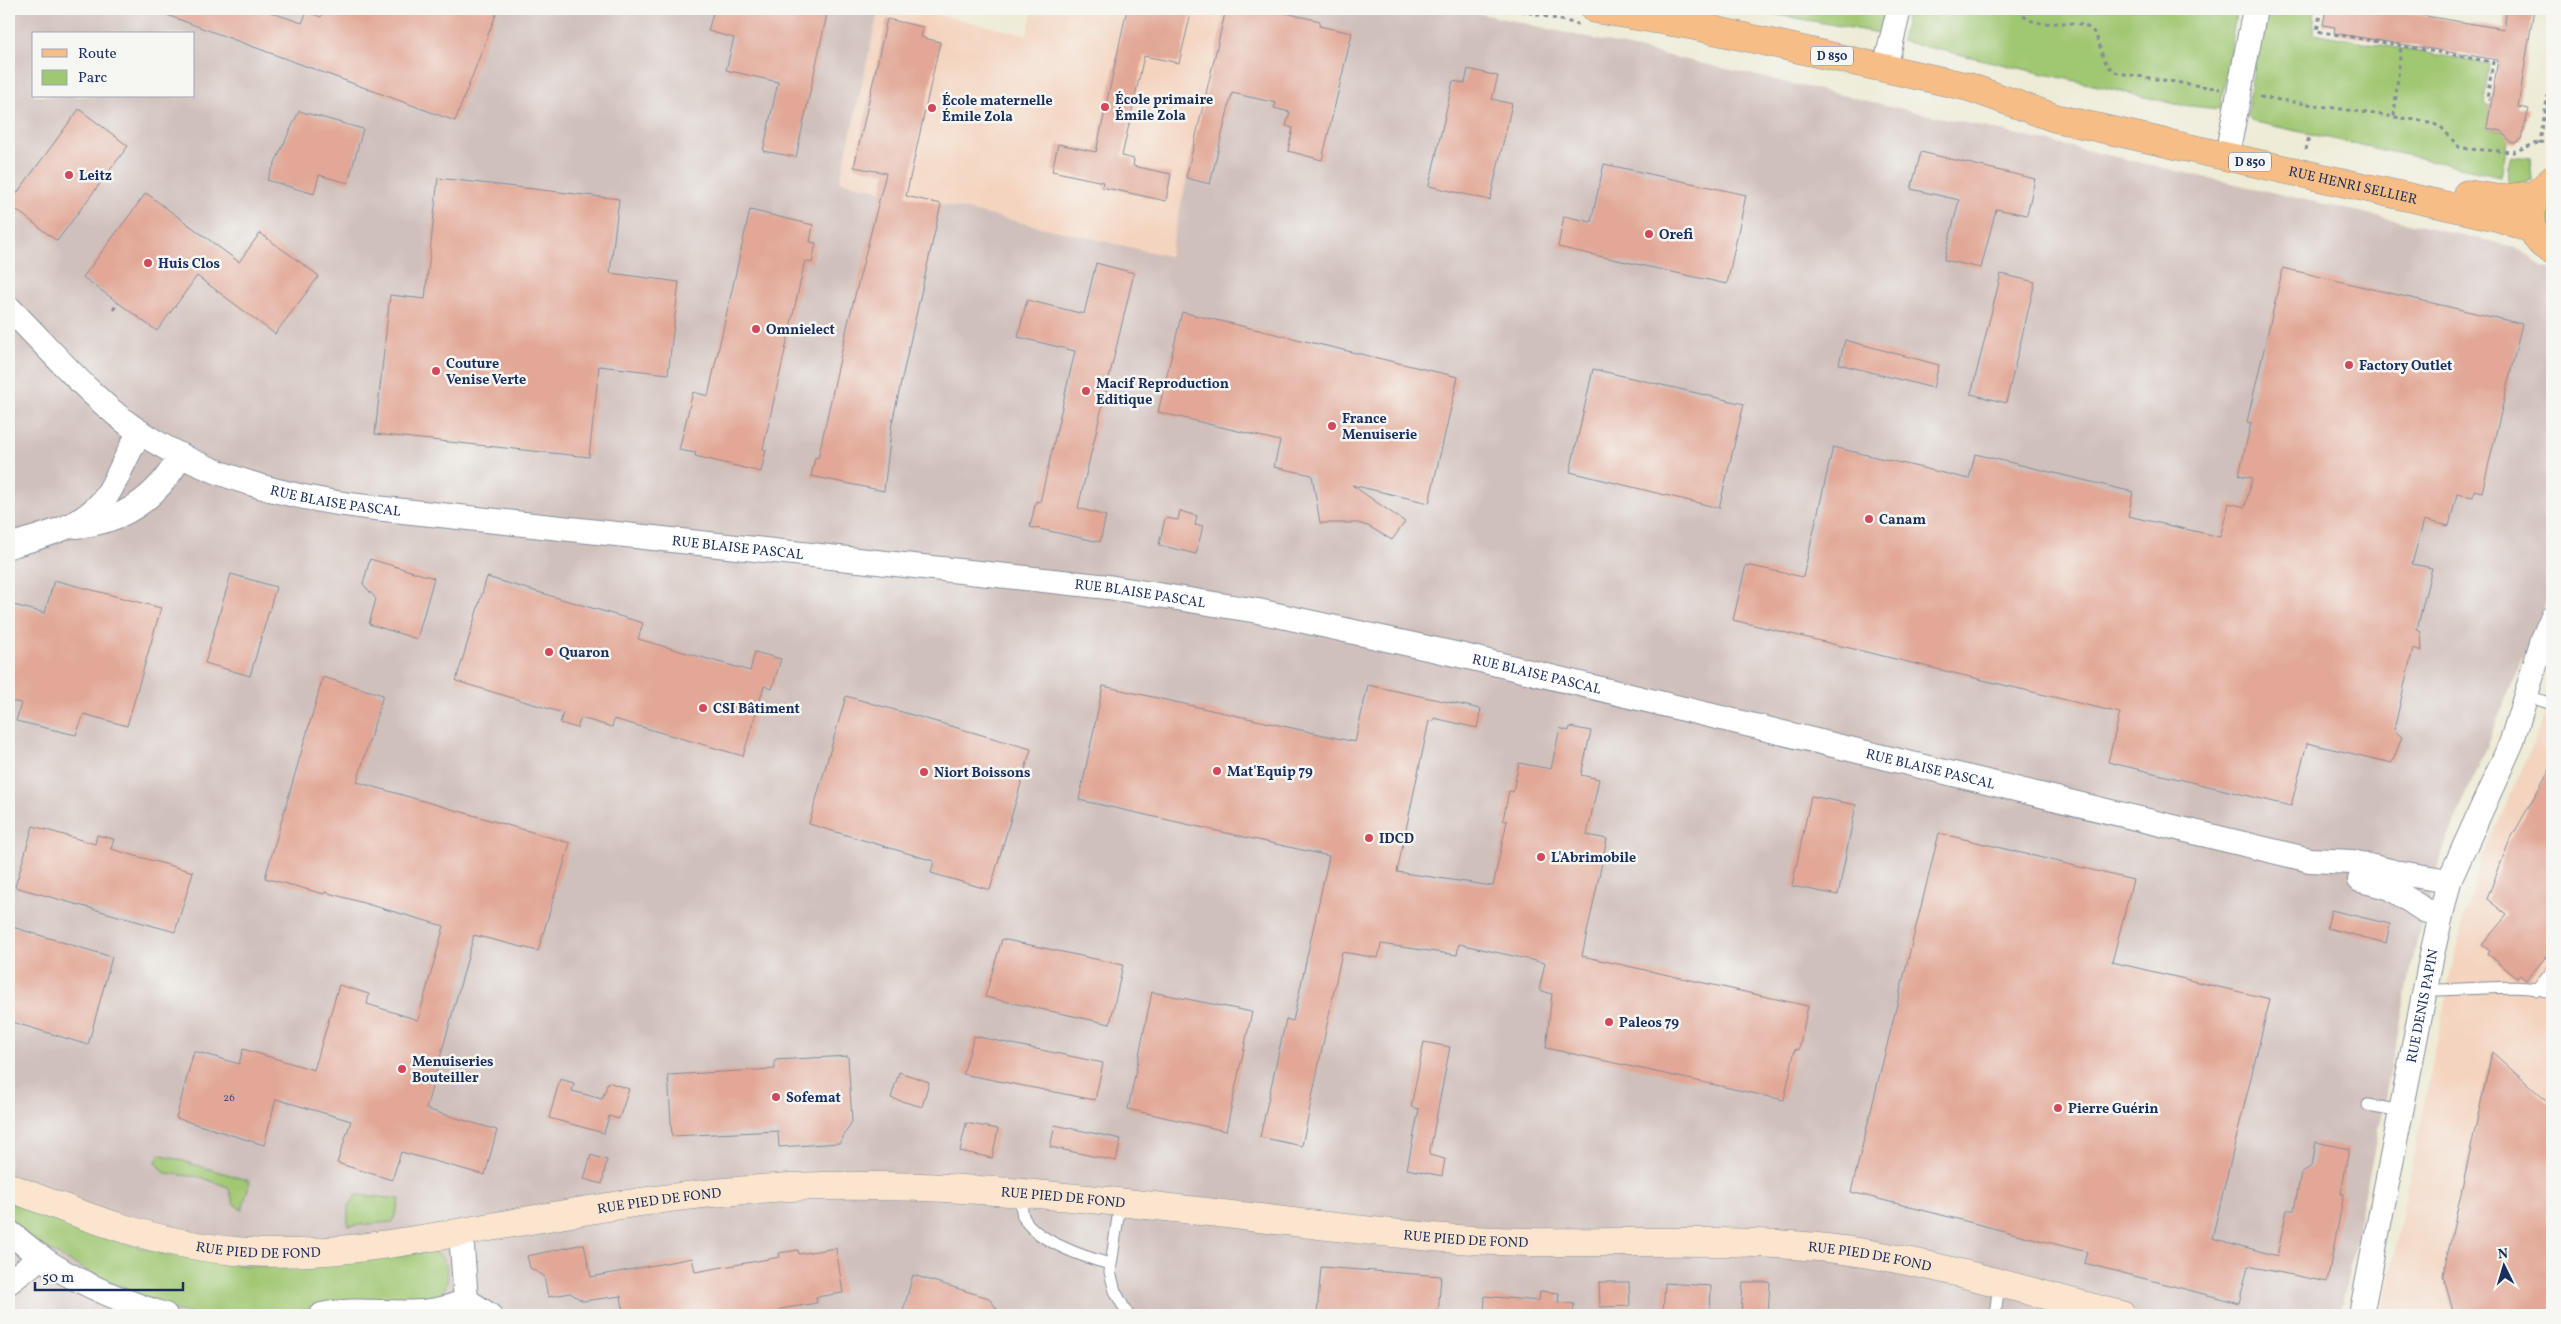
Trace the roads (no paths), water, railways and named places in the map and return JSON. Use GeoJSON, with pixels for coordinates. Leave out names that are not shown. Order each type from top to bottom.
{"type":"FeatureCollection","features":[{"type":"Feature","properties":{"kind":"main road","name":"RUE HENRI SELLIER"},"geometry":{"type":"LineString","coordinates":[[1651,9],[1695,26]]}},
{"type":"Feature","properties":{"kind":"main road","name":"RUE HENRI SELLIER"},"geometry":{"type":"LineString","coordinates":[[1588,17],[1695,26],[1969,87],[2055,118],[2497,217],[2532,229]]}},
{"type":"Feature","properties":{"kind":"main road","name":"RUE HENRI SELLIER"},"geometry":{"type":"LineString","coordinates":[[1969,87],[1990,87],[2483,197],[2510,199],[2543,188]]}},
{"type":"Feature","properties":{"kind":"main road","name":"RUE HENRI SELLIER"},"geometry":{"type":"LineString","coordinates":[[2543,188],[2531,217],[2532,229],[2540,241],[2552,250]]}},
{"type":"Feature","properties":{"kind":"main road","name":"RUE PIED DE FOND"},"geometry":{"type":"LineString","coordinates":[[9,1187],[117,1227],[176,1242],[234,1251],[285,1252],[346,1249],[460,1233],[675,1196],[731,1190],[873,1185],[1020,1193],[1476,1240],[1733,1242],[1819,1247],[1894,1258],[2122,1315]]}},
{"type":"Feature","properties":{"kind":"street"},"geometry":{"type":"LineString","coordinates":[[1884,68],[1898,9]]}},
{"type":"Feature","properties":{"kind":"street"},"geometry":{"type":"LineString","coordinates":[[2230,140],[2255,9]]}},
{"type":"Feature","properties":{"kind":"street","name":"RUE BLAISE PASCAL"},"geometry":{"type":"LineString","coordinates":[[9,308],[96,395],[140,432],[180,455],[235,479],[282,494],[321,501],[1108,587],[1258,611],[1464,656],[2310,860],[2352,862],[2394,872],[2448,881]]}},
{"type":"Feature","properties":{"kind":"street"},"geometry":{"type":"LineString","coordinates":[[72,526],[100,505],[140,432]]}},
{"type":"Feature","properties":{"kind":"street"},"geometry":{"type":"LineString","coordinates":[[9,546],[72,526],[92,525],[124,515],[173,469],[180,455]]}},
{"type":"Feature","properties":{"kind":"street","name":"RUE DENIS PAPIN"},"geometry":{"type":"LineString","coordinates":[[2533,702],[2543,639],[2552,618]]}},
{"type":"Feature","properties":{"kind":"street","name":"RUE DENIS PAPIN"},"geometry":{"type":"LineString","coordinates":[[2361,1315],[2448,881],[2511,744],[2552,667]]}},
{"type":"Feature","properties":{"kind":"street","name":"RUE BLAISE PASCAL"},"geometry":{"type":"LineString","coordinates":[[2310,860],[2327,871],[2391,888],[2424,910],[2440,915]]}},
{"type":"Feature","properties":{"kind":"street"},"geometry":{"type":"LineString","coordinates":[[9,1232],[40,1257],[119,1299],[164,1315]]}},
{"type":"Feature","properties":{"kind":"street"},"geometry":{"type":"LineString","coordinates":[[460,1233],[466,1300]]}},
{"type":"Feature","properties":{"kind":"street"},"geometry":{"type":"LineString","coordinates":[[9,1282],[40,1257]]}},
{"type":"Feature","properties":{"kind":"street"},"geometry":{"type":"LineString","coordinates":[[322,1315],[351,1311],[432,1312],[453,1307],[466,1300]]}},
{"type":"Feature","properties":{"kind":"street"},"geometry":{"type":"LineString","coordinates":[[466,1300],[489,1315]]}},
{"type":"Feature","properties":{"kind":"lane"},"geometry":{"type":"LineString","coordinates":[[2537,990],[2552,971]]}},
{"type":"Feature","properties":{"kind":"lane"},"geometry":{"type":"LineString","coordinates":[[2425,990],[2448,991],[2511,988],[2537,990],[2552,994]]}},
{"type":"Feature","properties":{"kind":"lane"},"geometry":{"type":"LineString","coordinates":[[2368,1105],[2402,1111]]}},
{"type":"Feature","properties":{"kind":"lane"},"geometry":{"type":"LineString","coordinates":[[1020,1193],[1024,1217],[1038,1233],[1070,1251],[1110,1264]]}},
{"type":"Feature","properties":{"kind":"lane"},"geometry":{"type":"LineString","coordinates":[[1120,1204],[1110,1264],[1111,1281],[1128,1315]]}},
{"type":"Feature","properties":{"kind":"lane"},"geometry":{"type":"LineString","coordinates":[[1995,1315],[1999,1284]]}},
{"type":"Feature","properties":{"kind":"place","name":"École primaire Émile Zola"},"geometry":{"type":"Point","coordinates":[1105,107]}},
{"type":"Feature","properties":{"kind":"place","name":"École maternelle Émile Zola"},"geometry":{"type":"Point","coordinates":[932,108]}},
{"type":"Feature","properties":{"kind":"place","name":"Leitz"},"geometry":{"type":"Point","coordinates":[69,175]}},
{"type":"Feature","properties":{"kind":"place","name":"Orefi"},"geometry":{"type":"Point","coordinates":[1649,234]}},
{"type":"Feature","properties":{"kind":"place","name":"Huis Clos"},"geometry":{"type":"Point","coordinates":[148,263]}},
{"type":"Feature","properties":{"kind":"place","name":"Omnielect"},"geometry":{"type":"Point","coordinates":[756,329]}},
{"type":"Feature","properties":{"kind":"place","name":"Factory Outlet"},"geometry":{"type":"Point","coordinates":[2349,365]}},
{"type":"Feature","properties":{"kind":"place","name":"Couture Venise Verte"},"geometry":{"type":"Point","coordinates":[436,371]}},
{"type":"Feature","properties":{"kind":"place","name":"Macif Reproduction Editique"},"geometry":{"type":"Point","coordinates":[1086,391]}},
{"type":"Feature","properties":{"kind":"place","name":"France Menuiserie"},"geometry":{"type":"Point","coordinates":[1332,426]}},
{"type":"Feature","properties":{"kind":"place","name":"Canam"},"geometry":{"type":"Point","coordinates":[1869,519]}},
{"type":"Feature","properties":{"kind":"place","name":"Quaron"},"geometry":{"type":"Point","coordinates":[549,652]}},
{"type":"Feature","properties":{"kind":"place","name":"CSI Bâtiment"},"geometry":{"type":"Point","coordinates":[703,708]}},
{"type":"Feature","properties":{"kind":"place","name":"Mat'Equip 79"},"geometry":{"type":"Point","coordinates":[1217,771]}},
{"type":"Feature","properties":{"kind":"place","name":"Niort Boissons"},"geometry":{"type":"Point","coordinates":[924,772]}},
{"type":"Feature","properties":{"kind":"place","name":"IDCD"},"geometry":{"type":"Point","coordinates":[1369,838]}},
{"type":"Feature","properties":{"kind":"place","name":"L'Abrimobile"},"geometry":{"type":"Point","coordinates":[1541,857]}},
{"type":"Feature","properties":{"kind":"place","name":"Paleos 79"},"geometry":{"type":"Point","coordinates":[1609,1022]}},
{"type":"Feature","properties":{"kind":"place","name":"Menuiseries Bouteiller"},"geometry":{"type":"Point","coordinates":[402,1069]}},
{"type":"Feature","properties":{"kind":"place","name":"Sofemat"},"geometry":{"type":"Point","coordinates":[776,1097]}},
{"type":"Feature","properties":{"kind":"place","name":"Pierre Guérin"},"geometry":{"type":"Point","coordinates":[2058,1108]}}]}
